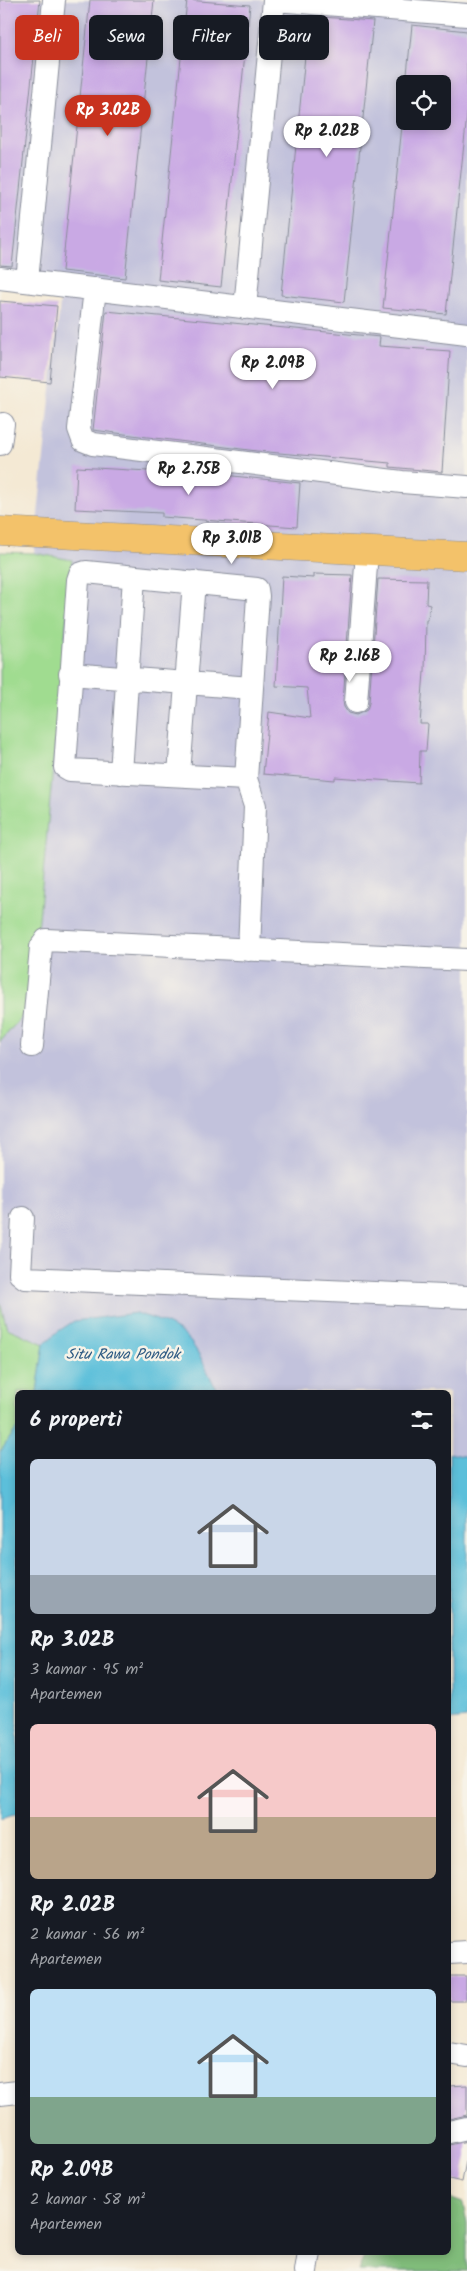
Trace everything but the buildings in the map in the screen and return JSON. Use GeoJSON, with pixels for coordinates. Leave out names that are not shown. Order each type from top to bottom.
{"type":"FeatureCollection","features":[{"type":"Feature","properties":{"kind":"main road"},"geometry":{"type":"LineString","coordinates":[[0,531],[467,556]]}},
{"type":"Feature","properties":{"kind":"street"},"geometry":{"type":"LineString","coordinates":[[27,281],[54,0]]}},
{"type":"Feature","properties":{"kind":"street"},"geometry":{"type":"LineString","coordinates":[[245,308],[274,0],[467,15]]}},
{"type":"Feature","properties":{"kind":"street"},"geometry":{"type":"LineString","coordinates":[[0,278],[467,334]]}},
{"type":"Feature","properties":{"kind":"street"},"geometry":{"type":"LineString","coordinates":[[95,289],[79,429],[83,440],[93,444],[393,481],[467,480]]}},
{"type":"Feature","properties":{"kind":"street"},"geometry":{"type":"LineString","coordinates":[[356,702],[367,552]]}},
{"type":"Feature","properties":{"kind":"street"},"geometry":{"type":"LineString","coordinates":[[246,779],[179,774],[70,770],[65,767],[70,674],[80,574],[86,572],[257,589],[246,779],[255,806],[249,950]]}},
{"type":"Feature","properties":{"kind":"street"},"geometry":{"type":"LineString","coordinates":[[121,773],[134,577]]}},
{"type":"Feature","properties":{"kind":"street"},"geometry":{"type":"LineString","coordinates":[[179,774],[194,582]]}},
{"type":"Feature","properties":{"kind":"street"},"geometry":{"type":"LineString","coordinates":[[70,674],[251,688]]}},
{"type":"Feature","properties":{"kind":"street"},"geometry":{"type":"LineString","coordinates":[[32,1046],[40,947],[46,940],[467,960]]}},
{"type":"Feature","properties":{"kind":"street"},"geometry":{"type":"LineString","coordinates":[[23,1218],[20,1274],[25,1278],[467,1297]]}},
{"type":"Feature","properties":{"kind":"street"},"geometry":{"type":"LineString","coordinates":[[451,1953],[467,1952]]}},
{"type":"Feature","properties":{"kind":"street"},"geometry":{"type":"LineString","coordinates":[[451,2052],[467,2056]]}},
{"type":"Feature","properties":{"kind":"street"},"geometry":{"type":"LineString","coordinates":[[0,2094],[15,2092]]}},
{"type":"Feature","properties":{"kind":"street"},"geometry":{"type":"LineString","coordinates":[[451,2132],[467,2128]]}},
{"type":"Feature","properties":{"kind":"street"},"geometry":{"type":"LineString","coordinates":[[306,2271],[309,2255]]}},
{"type":"Feature","properties":{"kind":"shaded area"},"geometry":{"type":"Polygon","coordinates":[[[0,0],[467,0],[467,1457],[451,1453],[451,1390],[216,1390],[163,1322],[136,1313],[74,1321],[57,1332],[44,1344],[7,1328],[0,1303],[0,1042],[31,1006],[71,560],[34,553],[61,293],[0,285],[0,0]]]}},
{"type":"Feature","properties":{"kind":"green space"},"geometry":{"type":"Polygon","coordinates":[[[0,552],[34,553],[72,560],[31,1006],[0,1042],[0,552]]]}},
{"type":"Feature","properties":{"kind":"green space"},"geometry":{"type":"Polygon","coordinates":[[[0,1303],[7,1328],[44,1344],[37,1390],[15,1390],[15,1431],[0,1452],[0,1303]]]}},
{"type":"Feature","properties":{"kind":"green space"},"geometry":{"type":"Polygon","coordinates":[[[451,2199],[463,2203],[467,2223],[467,2271],[358,2271],[364,2255],[451,2255],[451,2199]]]}},
{"type":"Feature","properties":{"kind":"water","name":"Situ Rawa Pondok"},"geometry":{"type":"Polygon","coordinates":[[[136,1313],[168,1325],[180,1332],[190,1342],[217,1390],[37,1390],[44,1344],[57,1332],[74,1321],[136,1313]]]}},
{"type":"Feature","properties":{"kind":"water"},"geometry":{"type":"Polygon","coordinates":[[[15,1431],[15,1815],[0,1819],[0,1452],[15,1431]]]}},
{"type":"Feature","properties":{"kind":"water"},"geometry":{"type":"Polygon","coordinates":[[[451,1453],[467,1457],[467,1718],[451,1720],[451,1453]]]}}]}
